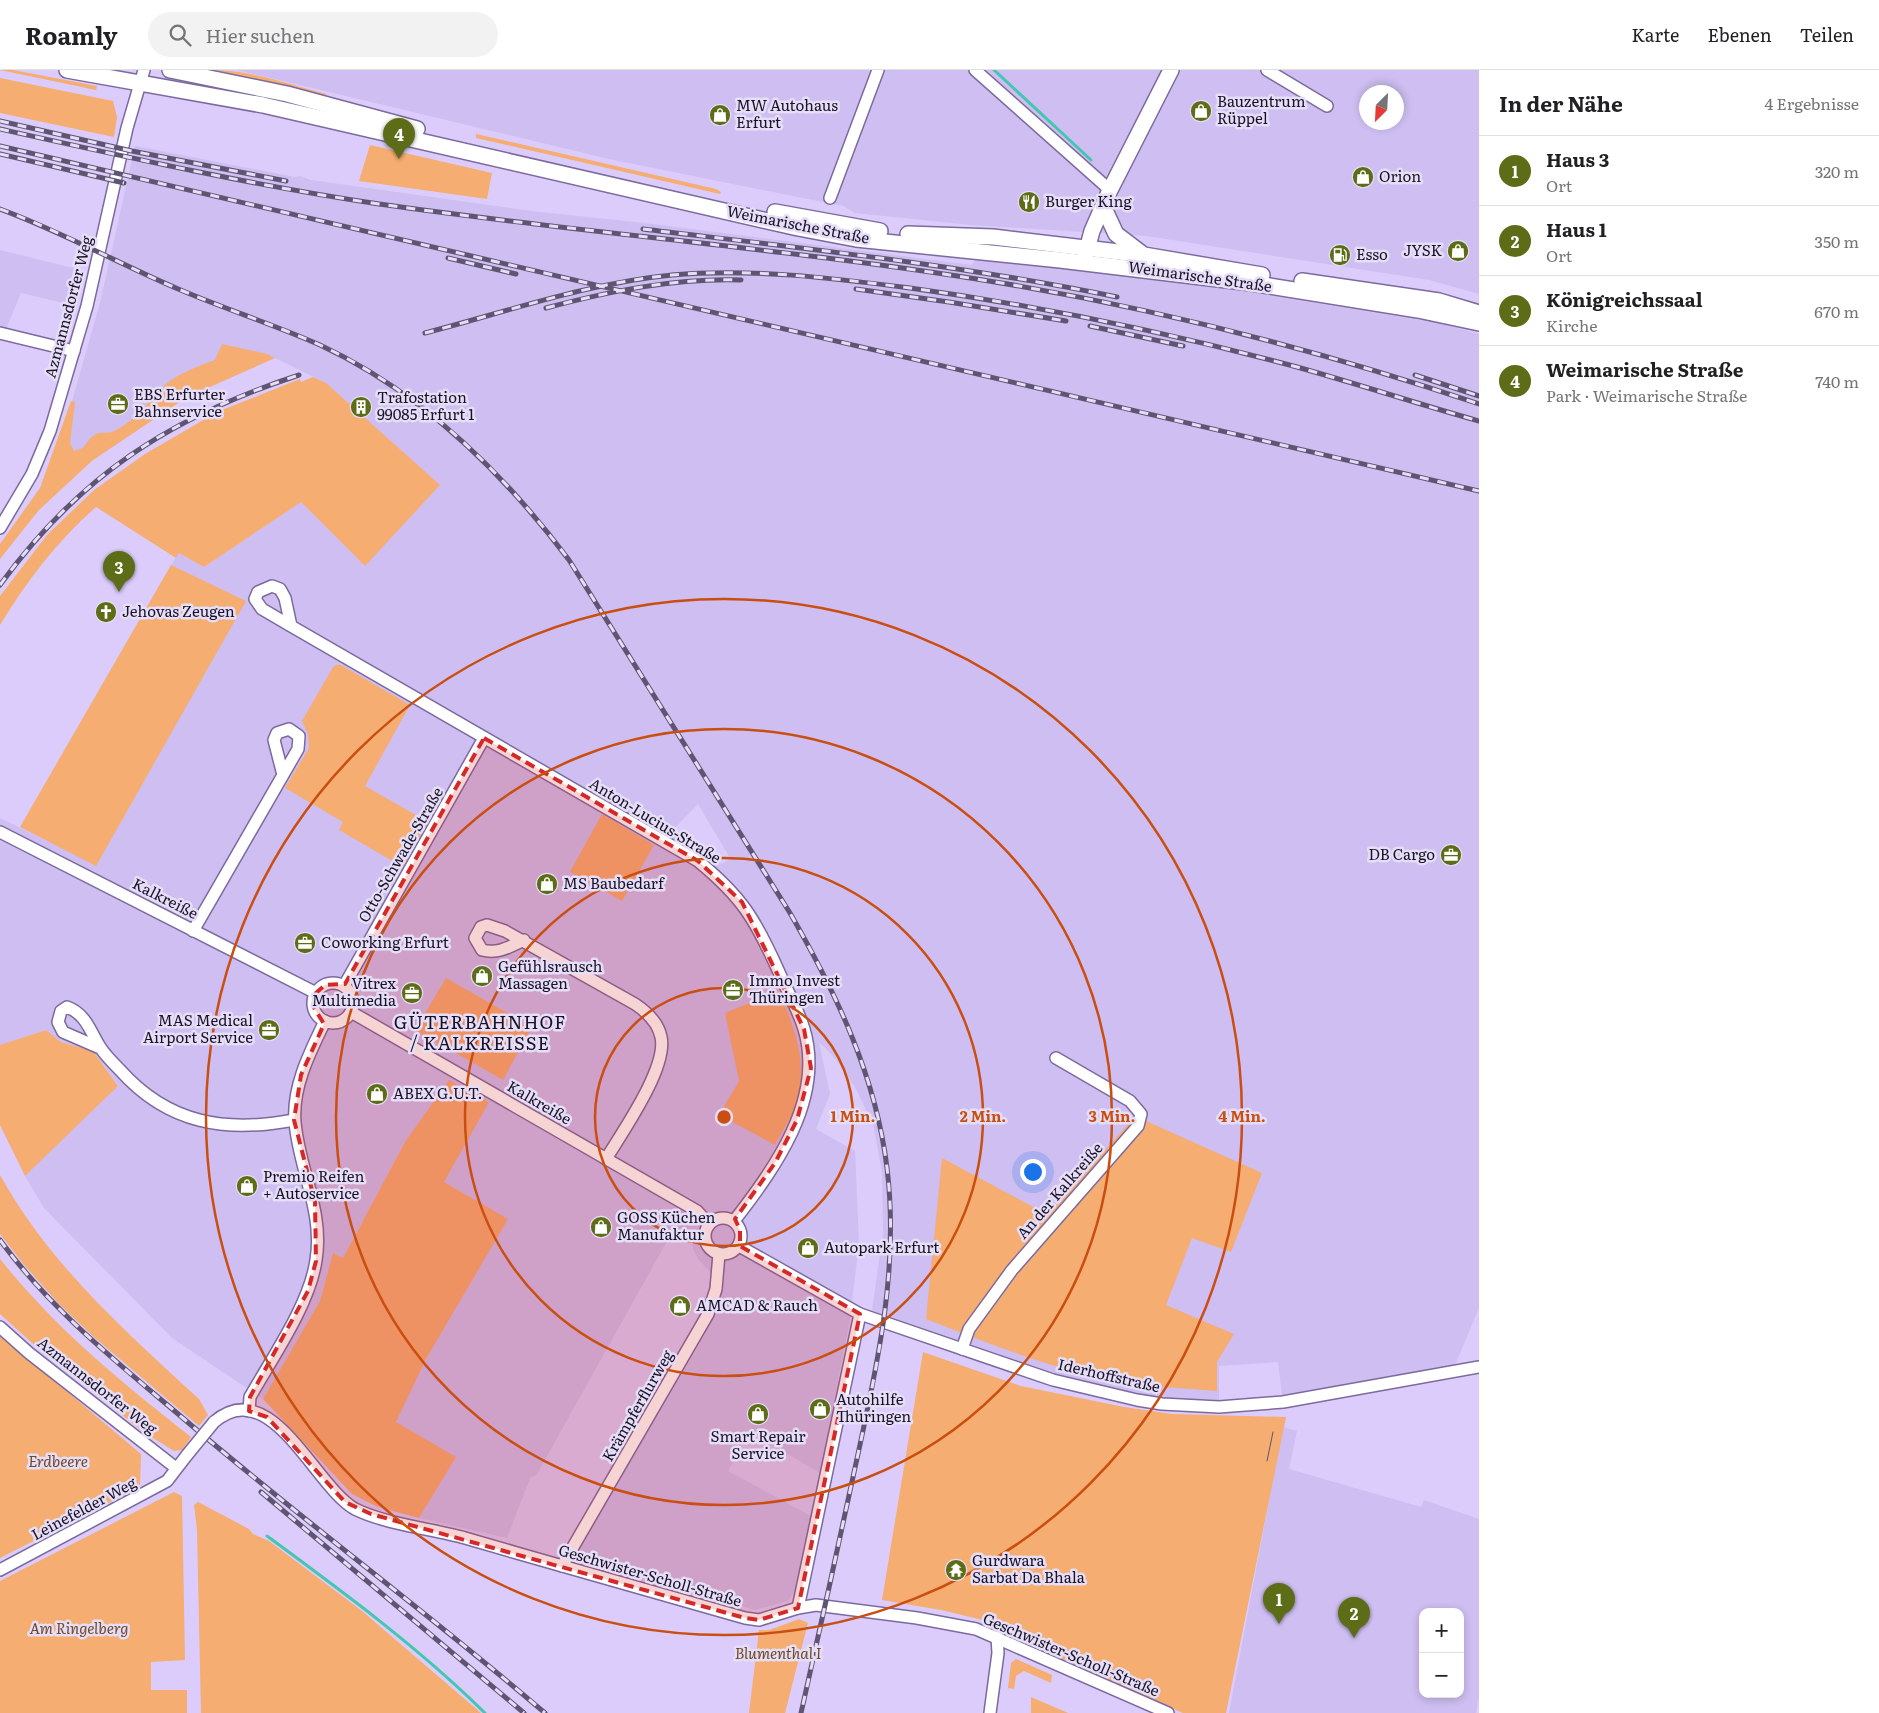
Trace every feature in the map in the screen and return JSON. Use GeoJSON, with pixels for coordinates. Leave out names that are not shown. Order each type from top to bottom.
{"type":"FeatureCollection","features":[{"type":"Feature","properties":{"kind":"main road","name":"Weimarische Straße"},"geometry":{"type":"LineString","coordinates":[[67,70],[142,76],[798,228],[856,239],[1086,255],[1144,255],[1438,301],[1479,313]]}},
{"type":"Feature","properties":{"kind":"main road","name":"Weimarische Straße"},"geometry":{"type":"LineString","coordinates":[[170,70],[288,94],[413,129],[815,220],[862,229],[920,236],[958,234],[993,237],[1260,285],[1418,310],[1479,323]]}},
{"type":"Feature","properties":{"kind":"main road"},"geometry":{"type":"LineString","coordinates":[[1086,255],[1110,190],[1171,70]]}},
{"type":"Feature","properties":{"kind":"main road"},"geometry":{"type":"LineString","coordinates":[[1103,206],[1116,234],[1144,255]]}},
{"type":"Feature","properties":{"kind":"street"},"geometry":{"type":"LineString","coordinates":[[830,198],[878,70]]}},
{"type":"Feature","properties":{"kind":"street"},"geometry":{"type":"LineString","coordinates":[[975,70],[1084,169],[1110,190]]}},
{"type":"Feature","properties":{"kind":"street"},"geometry":{"type":"LineString","coordinates":[[1267,70],[1327,106]]}},
{"type":"Feature","properties":{"kind":"street","name":"Azmannsdorfer Weg"},"geometry":{"type":"LineString","coordinates":[[0,528],[22,492],[40,456],[74,351],[88,306],[126,128],[142,76]]}},
{"type":"Feature","properties":{"kind":"street"},"geometry":{"type":"LineString","coordinates":[[0,332],[74,351]]}},
{"type":"Feature","properties":{"kind":"street","name":"Anton-Lucius-Straße"},"geometry":{"type":"LineString","coordinates":[[291,626],[698,862],[722,881],[742,902],[762,936],[804,1029],[811,1068],[808,1088],[797,1120],[776,1163],[734,1221]]}},
{"type":"Feature","properties":{"kind":"street","name":"Otto-Schwade-Straße"},"geometry":{"type":"LineString","coordinates":[[344,986],[484,738]]}},
{"type":"Feature","properties":{"kind":"street"},"geometry":{"type":"LineString","coordinates":[[193,931],[283,775]]}},
{"type":"Feature","properties":{"kind":"street","name":"Kalkreiße"},"geometry":{"type":"LineString","coordinates":[[0,832],[316,993]]}},
{"type":"Feature","properties":{"kind":"street"},"geometry":{"type":"LineString","coordinates":[[524,940],[636,1004],[645,1011],[658,1028],[662,1038],[661,1056],[656,1073],[606,1159]]}},
{"type":"Feature","properties":{"kind":"street"},"geometry":{"type":"LineString","coordinates":[[325,984],[344,986],[353,1000],[351,1012],[343,1020],[325,1021],[315,1012],[313,1006],[316,993],[325,984]]}},
{"type":"Feature","properties":{"kind":"street","name":"Kalkreiße"},"geometry":{"type":"LineString","coordinates":[[351,1012],[696,1211],[709,1224]]}},
{"type":"Feature","properties":{"kind":"street"},"geometry":{"type":"LineString","coordinates":[[176,1468],[214,1422],[228,1413],[249,1411],[250,1397],[308,1291],[316,1261],[319,1231],[315,1202],[299,1147],[294,1120],[302,1075],[325,1021]]}},
{"type":"Feature","properties":{"kind":"street"},"geometry":{"type":"LineString","coordinates":[[100,1048],[144,1094],[187,1118],[228,1126],[263,1126],[294,1120]]}},
{"type":"Feature","properties":{"kind":"street","name":"An der Kalkreiße"},"geometry":{"type":"LineString","coordinates":[[962,1349],[969,1329],[1012,1270],[1138,1126],[1141,1114],[1130,1100],[1056,1058]]}},
{"type":"Feature","properties":{"kind":"street"},"geometry":{"type":"LineString","coordinates":[[723,1218],[734,1221],[740,1230],[739,1246],[730,1253],[719,1254],[709,1248],[706,1242],[706,1230],[709,1224],[723,1218]]}},
{"type":"Feature","properties":{"kind":"street"},"geometry":{"type":"LineString","coordinates":[[739,1246],[860,1314],[798,1608]]}},
{"type":"Feature","properties":{"kind":"street","name":"Krämpferflurweg"},"geometry":{"type":"LineString","coordinates":[[562,1566],[708,1314],[716,1289],[719,1254]]}},
{"type":"Feature","properties":{"kind":"street","name":"Iderhoffstraße"},"geometry":{"type":"LineString","coordinates":[[860,1314],[1053,1380],[1162,1404],[1219,1407],[1283,1402],[1479,1368]]}},
{"type":"Feature","properties":{"kind":"street","name":"Azmannsdorfer Weg"},"geometry":{"type":"LineString","coordinates":[[0,1327],[29,1354],[176,1468]]}},
{"type":"Feature","properties":{"kind":"street","name":"Geschwister-Scholl-Straße"},"geometry":{"type":"LineString","coordinates":[[249,1411],[267,1417],[291,1439],[345,1502],[356,1509],[745,1618],[759,1620],[798,1608],[816,1605],[917,1618],[976,1629],[1168,1713]]}},
{"type":"Feature","properties":{"kind":"street","name":"Leinefelder Weg"},"geometry":{"type":"LineString","coordinates":[[0,1570],[142,1497],[167,1481],[176,1468]]}},
{"type":"Feature","properties":{"kind":"street"},"geometry":{"type":"LineString","coordinates":[[990,1713],[998,1653],[996,1637]]}},
{"type":"Feature","properties":{"kind":"highlighted area"},"geometry":{"type":"Polygon","coordinates":[[[484,738],[698,861],[742,902],[804,1029],[811,1068],[797,1120],[775,1163],[735,1219],[740,1230],[740,1246],[860,1314],[798,1608],[759,1620],[745,1618],[371,1514],[345,1502],[267,1417],[249,1411],[250,1397],[308,1291],[316,1261],[315,1202],[294,1120],[301,1075],[324,1024],[313,1006],[316,993],[325,985],[345,984],[484,738]]]}},
{"type":"Feature","properties":{"kind":"shaded area"},"geometry":{"type":"Polygon","coordinates":[[[237,70],[1479,70],[1479,294],[1429,280],[1147,236],[971,225],[855,213],[843,206],[609,159],[237,70]]]}},
{"type":"Feature","properties":{"kind":"shaded area"},"geometry":{"type":"Polygon","coordinates":[[[135,146],[295,177],[300,176],[311,180],[531,211],[644,223],[972,265],[977,258],[1247,292],[1438,323],[1479,334],[1479,1308],[1455,1365],[1282,1395],[1278,1362],[1219,1366],[1219,1400],[1163,1398],[1138,1394],[1055,1373],[872,1311],[883,1233],[882,1172],[873,1124],[855,1087],[835,1058],[819,1042],[830,1094],[816,1129],[855,1151],[859,1243],[850,1319],[820,1473],[750,1432],[728,1471],[811,1516],[796,1589],[788,1601],[755,1610],[574,1558],[705,1334],[694,1327],[709,1291],[711,1273],[698,1259],[692,1242],[671,1234],[537,1474],[530,1478],[507,1538],[419,1518],[455,1457],[395,1422],[426,1359],[507,1219],[444,1182],[405,1142],[343,1258],[333,1253],[320,1301],[263,1399],[172,1338],[44,1208],[25,1176],[118,1085],[93,1051],[61,1042],[46,1030],[0,1045],[0,818],[96,865],[245,601],[171,565],[179,553],[204,567],[301,502],[326,383],[275,358],[187,397],[93,460],[58,450],[100,303],[135,146]],[[698,804],[670,833],[722,864],[730,858],[698,804]]]}},
{"type":"Feature","properties":{"kind":"shaded area"},"geometry":{"type":"Polygon","coordinates":[[[0,250],[85,271],[76,306],[21,293],[6,329],[0,327],[0,250]]]}},
{"type":"Feature","properties":{"kind":"shaded area"},"geometry":{"type":"Polygon","coordinates":[[[1283,1427],[1297,1431],[1289,1469],[1421,1507],[1424,1500],[1479,1519],[1479,1694],[1476,1713],[1229,1713],[1283,1427]]]}},
{"type":"Feature","properties":{"kind":"green space"},"geometry":{"type":"Polygon","coordinates":[[[0,70],[13,70],[97,86],[96,90],[0,70]]]}},
{"type":"Feature","properties":{"kind":"green space"},"geometry":{"type":"Polygon","coordinates":[[[213,70],[242,72],[327,94],[321,97],[213,70]]]}},
{"type":"Feature","properties":{"kind":"green space"},"geometry":{"type":"Polygon","coordinates":[[[0,78],[113,101],[117,117],[114,137],[0,113],[0,78]]]}},
{"type":"Feature","properties":{"kind":"green space"},"geometry":{"type":"Polygon","coordinates":[[[476,134],[716,189],[721,192],[720,194],[476,138],[476,134]]]}},
{"type":"Feature","properties":{"kind":"green space"},"geometry":{"type":"Polygon","coordinates":[[[370,145],[492,173],[487,199],[359,181],[370,145]]]}},
{"type":"Feature","properties":{"kind":"green space"},"geometry":{"type":"Polygon","coordinates":[[[222,344],[267,354],[275,358],[187,397],[93,460],[39,510],[0,559],[0,544],[40,488],[71,401],[75,402],[70,443],[74,451],[83,448],[93,436],[113,432],[126,424],[166,384],[177,376],[215,360],[222,344]]]}},
{"type":"Feature","properties":{"kind":"green space"},"geometry":{"type":"Polygon","coordinates":[[[313,377],[326,383],[440,485],[365,566],[301,502],[204,567],[179,553],[176,558],[96,507],[68,534],[44,562],[0,625],[0,596],[47,535],[94,490],[145,454],[217,412],[300,379],[301,382],[313,377]]]}},
{"type":"Feature","properties":{"kind":"green space"},"geometry":{"type":"Polygon","coordinates":[[[171,565],[246,601],[96,866],[20,827],[171,565]]]}},
{"type":"Feature","properties":{"kind":"green space"},"geometry":{"type":"Polygon","coordinates":[[[341,665],[410,705],[365,786],[428,822],[403,867],[339,830],[343,822],[285,788],[309,748],[308,734],[302,721],[333,667],[341,665]]]}},
{"type":"Feature","properties":{"kind":"green space"},"geometry":{"type":"Polygon","coordinates":[[[602,814],[654,845],[622,901],[570,872],[602,814]]]}},
{"type":"Feature","properties":{"kind":"green space"},"geometry":{"type":"Polygon","coordinates":[[[446,978],[532,1027],[503,1080],[415,1030],[446,978]]]}},
{"type":"Feature","properties":{"kind":"green space"},"geometry":{"type":"Polygon","coordinates":[[[779,991],[799,1048],[801,1077],[795,1107],[775,1145],[719,1115],[739,1081],[725,1013],[779,991]]]}},
{"type":"Feature","properties":{"kind":"green space"},"geometry":{"type":"Polygon","coordinates":[[[46,1030],[61,1042],[93,1051],[118,1086],[25,1176],[0,1125],[0,1045],[46,1030]]]}},
{"type":"Feature","properties":{"kind":"green space"},"geometry":{"type":"Polygon","coordinates":[[[449,1080],[489,1102],[444,1182],[508,1219],[426,1359],[396,1422],[456,1457],[419,1518],[378,1507],[352,1494],[263,1399],[320,1301],[333,1253],[343,1258],[405,1142],[449,1080]]]}},
{"type":"Feature","properties":{"kind":"green space"},"geometry":{"type":"Polygon","coordinates":[[[1135,1116],[1262,1173],[1231,1252],[1192,1238],[1166,1305],[1234,1334],[1217,1362],[1217,1391],[1137,1384],[1087,1375],[1017,1354],[926,1319],[942,1158],[1048,1215],[1135,1116]]]}},
{"type":"Feature","properties":{"kind":"green space"},"geometry":{"type":"Polygon","coordinates":[[[0,1175],[41,1238],[65,1267],[116,1322],[199,1399],[208,1415],[199,1426],[95,1338],[59,1304],[25,1266],[0,1234],[0,1175]]]}},
{"type":"Feature","properties":{"kind":"green space"},"geometry":{"type":"Polygon","coordinates":[[[0,1259],[44,1309],[90,1354],[191,1437],[182,1450],[174,1451],[145,1433],[41,1351],[0,1314],[0,1259]]]}},
{"type":"Feature","properties":{"kind":"green space","name":"Erdbeere"},"geometry":{"type":"Polygon","coordinates":[[[0,1335],[141,1454],[140,1487],[0,1558],[0,1335]]]}},
{"type":"Feature","properties":{"kind":"green space"},"geometry":{"type":"Polygon","coordinates":[[[923,1352],[1021,1386],[1124,1407],[1172,1414],[1286,1417],[1226,1713],[1183,1713],[1034,1646],[1032,1640],[991,1622],[941,1610],[882,1600],[923,1352]]]}},
{"type":"Feature","properties":{"kind":"green space","name":"Am Ringelberg"},"geometry":{"type":"Polygon","coordinates":[[[174,1492],[182,1496],[185,1660],[151,1662],[151,1690],[187,1690],[187,1713],[0,1713],[0,1581],[174,1492]]]}},
{"type":"Feature","properties":{"kind":"green space"},"geometry":{"type":"Polygon","coordinates":[[[198,1502],[249,1529],[253,1534],[269,1541],[362,1611],[481,1713],[201,1713],[197,1530],[194,1505],[198,1502]]]}},
{"type":"Feature","properties":{"kind":"green space","name":"Blumenthal I"},"geometry":{"type":"Polygon","coordinates":[[[799,1619],[808,1623],[785,1713],[749,1713],[759,1630],[769,1630],[799,1619]]]}},
{"type":"Feature","properties":{"kind":"green space"},"geometry":{"type":"Polygon","coordinates":[[[1016,1659],[1052,1675],[1051,1683],[1024,1671],[1016,1676],[1014,1689],[1008,1688],[1011,1663],[1016,1659]]]}},
{"type":"Feature","properties":{"kind":"green space"},"geometry":{"type":"Polygon","coordinates":[[[1031,1697],[1068,1713],[1031,1713],[1031,1697]]]}},
{"type":"Feature","properties":{"kind":"waterway"},"geometry":{"type":"LineString","coordinates":[[994,70],[1091,160]]}},
{"type":"Feature","properties":{"kind":"waterway"},"geometry":{"type":"LineString","coordinates":[[267,1536],[352,1599],[407,1643],[485,1713]]}},
{"type":"Feature","properties":{"kind":"tram line"},"geometry":{"type":"LineString","coordinates":[[1267,1461],[1273,1432]]}},
{"type":"Feature","properties":{"kind":"railway"},"geometry":{"type":"LineString","coordinates":[[0,121],[132,151],[286,181]]}},
{"type":"Feature","properties":{"kind":"railway"},"geometry":{"type":"LineString","coordinates":[[0,129],[236,179],[379,204],[842,260],[918,270],[1057,293],[1179,318],[1240,333],[1360,366],[1479,404]]}},
{"type":"Feature","properties":{"kind":"railway"},"geometry":{"type":"LineString","coordinates":[[0,146],[1479,491]]}},
{"type":"Feature","properties":{"kind":"railway"},"geometry":{"type":"LineString","coordinates":[[0,154],[124,183]]}},
{"type":"Feature","properties":{"kind":"railway"},"geometry":{"type":"LineString","coordinates":[[0,209],[183,291],[320,345],[357,364],[392,386],[426,410],[457,437],[516,495],[569,560],[807,943],[852,1036],[874,1101],[882,1134],[887,1168],[890,1246],[888,1285],[877,1362],[801,1713]]}},
{"type":"Feature","properties":{"kind":"railway"},"geometry":{"type":"LineString","coordinates":[[643,229],[940,266],[1117,297]]}},
{"type":"Feature","properties":{"kind":"railway"},"geometry":{"type":"LineString","coordinates":[[448,258],[516,274]]}},
{"type":"Feature","properties":{"kind":"railway"},"geometry":{"type":"LineString","coordinates":[[425,333],[609,284],[672,275],[702,273],[791,275],[881,284],[959,295],[1105,322],[1297,367],[1479,421]]}},
{"type":"Feature","properties":{"kind":"railway"},"geometry":{"type":"LineString","coordinates":[[546,308],[618,291],[667,283],[741,280]]}},
{"type":"Feature","properties":{"kind":"railway"},"geometry":{"type":"LineString","coordinates":[[856,289],[1066,321]]}},
{"type":"Feature","properties":{"kind":"railway"},"geometry":{"type":"LineString","coordinates":[[1090,326],[1183,346]]}},
{"type":"Feature","properties":{"kind":"railway"},"geometry":{"type":"LineString","coordinates":[[0,585],[31,546],[62,512],[96,481],[132,454],[169,431],[210,410],[299,375]]}},
{"type":"Feature","properties":{"kind":"railway"},"geometry":{"type":"LineString","coordinates":[[1415,375],[1479,396]]}},
{"type":"Feature","properties":{"kind":"railway"},"geometry":{"type":"LineString","coordinates":[[0,1240],[41,1290],[110,1356],[319,1530],[545,1713]]}},
{"type":"Feature","properties":{"kind":"railway"},"geometry":{"type":"LineString","coordinates":[[261,1492],[524,1713]]}},
{"type":"Feature","properties":{"kind":"place","name":"Bauzentrum Rüppel"},"geometry":{"type":"Point","coordinates":[1201,111]}},
{"type":"Feature","properties":{"kind":"place","name":"MW Autohaus Erfurt"},"geometry":{"type":"Point","coordinates":[720,115]}},
{"type":"Feature","properties":{"kind":"place","name":"Weimarische Straße"},"geometry":{"type":"Point","coordinates":[399,159]}},
{"type":"Feature","properties":{"kind":"place","name":"Orion"},"geometry":{"type":"Point","coordinates":[1363,177]}},
{"type":"Feature","properties":{"kind":"place","name":"Burger King"},"geometry":{"type":"Point","coordinates":[1029,202]}},
{"type":"Feature","properties":{"kind":"place","name":"JYSK"},"geometry":{"type":"Point","coordinates":[1458,251]}},
{"type":"Feature","properties":{"kind":"place","name":"Esso"},"geometry":{"type":"Point","coordinates":[1340,255]}},
{"type":"Feature","properties":{"kind":"place","name":"EBS Erfurter Bahnservice"},"geometry":{"type":"Point","coordinates":[118,404]}},
{"type":"Feature","properties":{"kind":"place","name":"Trafostation 99085 Erfurt 1"},"geometry":{"type":"Point","coordinates":[361,407]}},
{"type":"Feature","properties":{"kind":"place","name":"Königreichssaal"},"geometry":{"type":"Point","coordinates":[119,592]}},
{"type":"Feature","properties":{"kind":"place","name":"Jehovas Zeugen"},"geometry":{"type":"Point","coordinates":[106,612]}},
{"type":"Feature","properties":{"kind":"place","name":"DB Cargo"},"geometry":{"type":"Point","coordinates":[1451,855]}},
{"type":"Feature","properties":{"kind":"place","name":"MS Baubedarf"},"geometry":{"type":"Point","coordinates":[547,884]}},
{"type":"Feature","properties":{"kind":"place","name":"Coworking Erfurt"},"geometry":{"type":"Point","coordinates":[305,943]}},
{"type":"Feature","properties":{"kind":"place","name":"Gefühlsrausch Massagen"},"geometry":{"type":"Point","coordinates":[482,976]}},
{"type":"Feature","properties":{"kind":"place","name":"Immo Invest Thüringen"},"geometry":{"type":"Point","coordinates":[733,990]}},
{"type":"Feature","properties":{"kind":"place","name":"Vitrex Multimedia"},"geometry":{"type":"Point","coordinates":[412,993]}},
{"type":"Feature","properties":{"kind":"place","name":"MAS Medical Airport Service"},"geometry":{"type":"Point","coordinates":[269,1030]}},
{"type":"Feature","properties":{"kind":"place","name":"ABEX G.U.T."},"geometry":{"type":"Point","coordinates":[377,1094]}},
{"type":"Feature","properties":{"kind":"place","name":"Premio Reifen + Autoservice"},"geometry":{"type":"Point","coordinates":[247,1186]}},
{"type":"Feature","properties":{"kind":"place","name":"GOSS Küchen Manufaktur"},"geometry":{"type":"Point","coordinates":[601,1227]}},
{"type":"Feature","properties":{"kind":"place","name":"Autopark Erfurt"},"geometry":{"type":"Point","coordinates":[808,1248]}},
{"type":"Feature","properties":{"kind":"place","name":"AMCAD & Rauch"},"geometry":{"type":"Point","coordinates":[680,1306]}},
{"type":"Feature","properties":{"kind":"place","name":"Autohilfe Thüringen"},"geometry":{"type":"Point","coordinates":[820,1409]}},
{"type":"Feature","properties":{"kind":"place","name":"Smart Repair Service"},"geometry":{"type":"Point","coordinates":[758,1414]}},
{"type":"Feature","properties":{"kind":"place","name":"Gurdwara Sarbat Da Bhala"},"geometry":{"type":"Point","coordinates":[956,1570]}},
{"type":"Feature","properties":{"kind":"place","name":"Haus 3"},"geometry":{"type":"Point","coordinates":[1279,1624]}},
{"type":"Feature","properties":{"kind":"place","name":"Haus 1"},"geometry":{"type":"Point","coordinates":[1354,1638]}},
{"type":"Feature","properties":{"kind":"district","name":"GÜTERBAHNHOF / KALKREISSE"},"geometry":{"type":"Point","coordinates":[480,1033]}}]}
